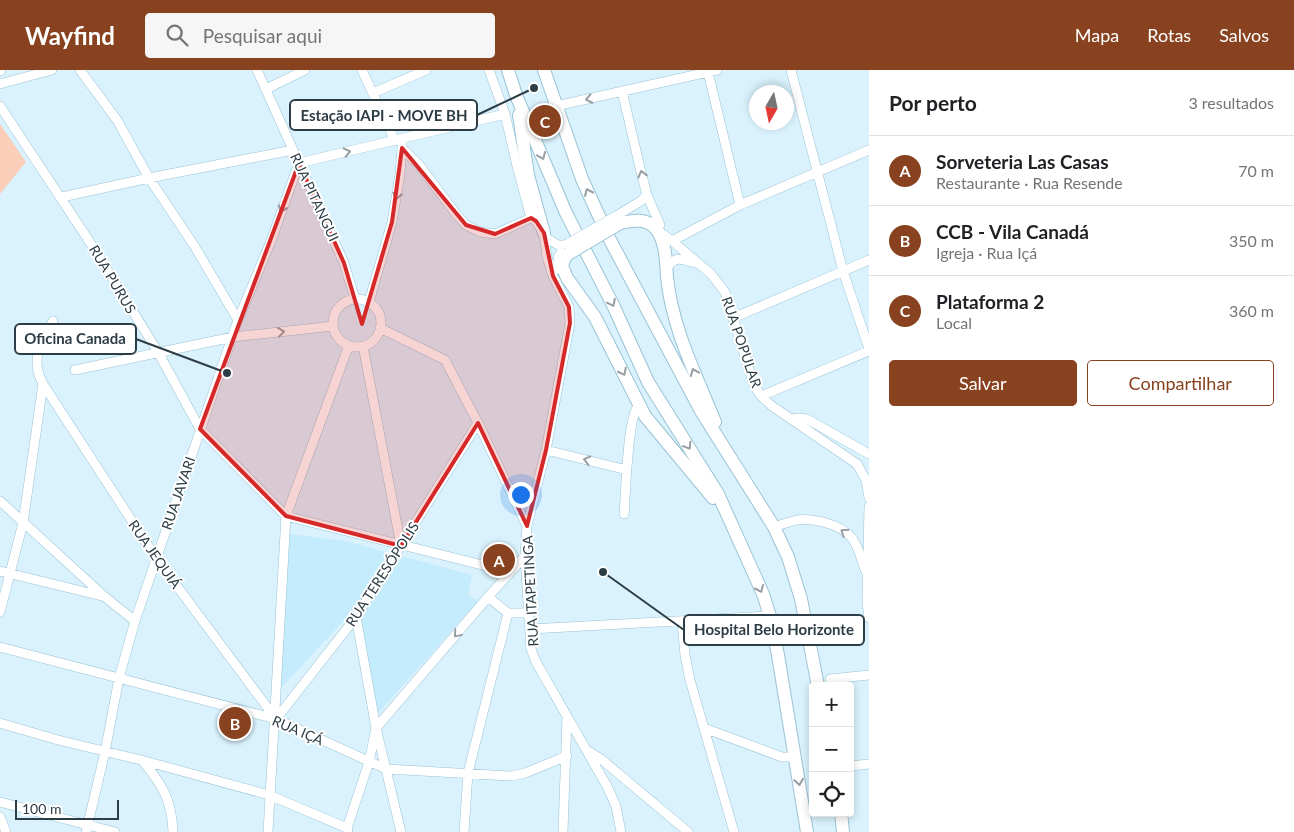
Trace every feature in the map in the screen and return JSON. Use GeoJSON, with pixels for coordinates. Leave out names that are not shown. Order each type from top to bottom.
{"type":"FeatureCollection","features":[{"type":"Feature","properties":{"kind":"highway"},"geometry":{"type":"LineString","coordinates":[[508,70],[516,95],[566,213],[613,305],[648,382],[718,494],[763,594],[770,616],[807,832]]}},
{"type":"Feature","properties":{"kind":"highway"},"geometry":{"type":"LineString","coordinates":[[544,70],[582,180],[609,238],[701,411],[774,527],[788,557],[801,599],[817,682]]}},
{"type":"Feature","properties":{"kind":"highway"},"geometry":{"type":"LineString","coordinates":[[516,95],[528,175],[545,235]]}},
{"type":"Feature","properties":{"kind":"highway"},"geometry":{"type":"LineString","coordinates":[[726,450],[676,324],[671,302],[663,232],[644,221],[618,219],[567,248],[562,266],[567,278],[595,316],[645,416],[709,493],[730,522]]}},
{"type":"Feature","properties":{"kind":"highway"},"geometry":{"type":"LineString","coordinates":[[842,817],[844,832]]}},
{"type":"Feature","properties":{"kind":"street"},"geometry":{"type":"LineString","coordinates":[[0,84],[52,70]]}},
{"type":"Feature","properties":{"kind":"street"},"geometry":{"type":"LineString","coordinates":[[80,70],[117,120],[149,178],[195,248],[238,320]]}},
{"type":"Feature","properties":{"kind":"street","name":"RUA PITANGUI"},"geometry":{"type":"LineString","coordinates":[[257,70],[344,263],[356,299]]}},
{"type":"Feature","properties":{"kind":"street"},"geometry":{"type":"LineString","coordinates":[[266,89],[305,70]]}},
{"type":"Feature","properties":{"kind":"street"},"geometry":{"type":"LineString","coordinates":[[362,70],[400,143],[466,225],[480,232],[495,234],[532,218]]}},
{"type":"Feature","properties":{"kind":"street"},"geometry":{"type":"LineString","coordinates":[[373,93],[426,70]]}},
{"type":"Feature","properties":{"kind":"street"},"geometry":{"type":"LineString","coordinates":[[489,70],[505,114],[532,218],[545,235],[558,245],[567,248],[558,257],[558,271],[568,288],[574,321],[565,350]]}},
{"type":"Feature","properties":{"kind":"street"},"geometry":{"type":"LineString","coordinates":[[761,396],[869,350],[843,271],[791,70]]}},
{"type":"Feature","properties":{"kind":"street"},"geometry":{"type":"LineString","coordinates":[[556,106],[713,71],[740,205]]}},
{"type":"Feature","properties":{"kind":"street","name":"RUA POPULAR"},"geometry":{"type":"LineString","coordinates":[[622,91],[647,195],[663,232],[720,283],[725,292],[754,385],[761,396],[792,419],[807,420],[869,454]]}},
{"type":"Feature","properties":{"kind":"street","name":"RUA PURUS"},"geometry":{"type":"LineString","coordinates":[[0,106],[62,197],[158,352],[200,429],[286,516]]}},
{"type":"Feature","properties":{"kind":"street"},"geometry":{"type":"LineString","coordinates":[[299,163],[400,143],[505,114]]}},
{"type":"Feature","properties":{"kind":"street"},"geometry":{"type":"LineString","coordinates":[[369,302],[392,222],[400,174],[400,143]]}},
{"type":"Feature","properties":{"kind":"street"},"geometry":{"type":"LineString","coordinates":[[62,197],[293,150]]}},
{"type":"Feature","properties":{"kind":"street"},"geometry":{"type":"LineString","coordinates":[[663,232],[740,205],[869,150]]}},
{"type":"Feature","properties":{"kind":"street","name":"RUA JAVARI"},"geometry":{"type":"LineString","coordinates":[[87,829],[105,752],[119,678],[135,621],[238,320],[271,241],[299,163]]}},
{"type":"Feature","properties":{"kind":"street"},"geometry":{"type":"LineString","coordinates":[[618,219],[647,195]]}},
{"type":"Feature","properties":{"kind":"street"},"geometry":{"type":"LineString","coordinates":[[526,526],[546,450],[570,323],[569,307],[553,276],[547,257],[545,235]]}},
{"type":"Feature","properties":{"kind":"street"},"geometry":{"type":"LineString","coordinates":[[667,268],[672,261],[678,259],[698,264]]}},
{"type":"Feature","properties":{"kind":"street"},"geometry":{"type":"LineString","coordinates":[[733,318],[869,260]]}},
{"type":"Feature","properties":{"kind":"street"},"geometry":{"type":"LineString","coordinates":[[356,299],[369,302],[378,313],[380,320],[377,336],[363,346],[349,345],[341,341],[333,326],[334,316],[338,308],[346,302],[356,299]]}},
{"type":"Feature","properties":{"kind":"street"},"geometry":{"type":"LineString","coordinates":[[0,612],[23,523],[43,384],[38,370],[37,354],[39,346],[53,322]]}},
{"type":"Feature","properties":{"kind":"street"},"geometry":{"type":"LineString","coordinates":[[75,370],[233,337],[333,326]]}},
{"type":"Feature","properties":{"kind":"street","name":"RUA ITAPETINGA"},"geometry":{"type":"LineString","coordinates":[[380,328],[445,360],[478,423],[526,526],[525,556],[531,649],[536,662],[588,750],[616,806],[620,832]]}},
{"type":"Feature","properties":{"kind":"street"},"geometry":{"type":"LineString","coordinates":[[268,832],[269,795],[276,719],[286,516],[349,345]]}},
{"type":"Feature","properties":{"kind":"street"},"geometry":{"type":"LineString","coordinates":[[363,346],[402,546]]}},
{"type":"Feature","properties":{"kind":"street","name":"RUA JEQUIÁ"},"geometry":{"type":"LineString","coordinates":[[43,384],[156,558],[276,719]]}},
{"type":"Feature","properties":{"kind":"street"},"geometry":{"type":"LineString","coordinates":[[624,514],[631,427],[634,412],[639,405]]}},
{"type":"Feature","properties":{"kind":"street"},"geometry":{"type":"LineString","coordinates":[[792,419],[857,464],[866,480],[869,498]]}},
{"type":"Feature","properties":{"kind":"street","name":"RUA TERESÓPOLIS"},"geometry":{"type":"LineString","coordinates":[[276,719],[356,616],[478,423]]}},
{"type":"Feature","properties":{"kind":"street"},"geometry":{"type":"LineString","coordinates":[[546,450],[628,470]]}},
{"type":"Feature","properties":{"kind":"street"},"geometry":{"type":"LineString","coordinates":[[0,501],[105,597],[135,621]]}},
{"type":"Feature","properties":{"kind":"street"},"geometry":{"type":"LineString","coordinates":[[869,506],[866,602],[869,618]]}},
{"type":"Feature","properties":{"kind":"street"},"geometry":{"type":"LineString","coordinates":[[286,516],[510,572]]}},
{"type":"Feature","properties":{"kind":"street"},"geometry":{"type":"LineString","coordinates":[[774,527],[798,520],[810,520],[844,531],[852,538],[867,574]]}},
{"type":"Feature","properties":{"kind":"street"},"geometry":{"type":"LineString","coordinates":[[0,725],[49,740],[58,740],[141,760],[269,795],[348,830],[370,762],[376,728],[525,556]]}},
{"type":"Feature","properties":{"kind":"street"},"geometry":{"type":"LineString","coordinates":[[0,571],[105,597]]}},
{"type":"Feature","properties":{"kind":"street"},"geometry":{"type":"LineString","coordinates":[[488,597],[508,613],[529,613]]}},
{"type":"Feature","properties":{"kind":"street"},"geometry":{"type":"LineString","coordinates":[[464,832],[468,773],[508,613]]}},
{"type":"Feature","properties":{"kind":"street"},"geometry":{"type":"LineString","coordinates":[[356,616],[376,728],[400,832]]}},
{"type":"Feature","properties":{"kind":"street"},"geometry":{"type":"LineString","coordinates":[[530,629],[770,616]]}},
{"type":"Feature","properties":{"kind":"street"},"geometry":{"type":"LineString","coordinates":[[682,621],[690,680],[734,832]]}},
{"type":"Feature","properties":{"kind":"street","name":"RUA IÇÁ"},"geometry":{"type":"LineString","coordinates":[[0,648],[276,719],[386,770],[512,776],[525,773],[566,756]]}},
{"type":"Feature","properties":{"kind":"street"},"geometry":{"type":"LineString","coordinates":[[830,679],[869,674]]}},
{"type":"Feature","properties":{"kind":"street"},"geometry":{"type":"LineString","coordinates":[[564,832],[568,717]]}},
{"type":"Feature","properties":{"kind":"street"},"geometry":{"type":"LineString","coordinates":[[704,728],[782,757],[795,757]]}},
{"type":"Feature","properties":{"kind":"street"},"geometry":{"type":"LineString","coordinates":[[588,750],[688,832]]}},
{"type":"Feature","properties":{"kind":"street"},"geometry":{"type":"LineString","coordinates":[[141,760],[158,781],[168,800],[171,809],[173,832]]}},
{"type":"Feature","properties":{"kind":"street"},"geometry":{"type":"LineString","coordinates":[[854,766],[869,764]]}},
{"type":"Feature","properties":{"kind":"street"},"geometry":{"type":"LineString","coordinates":[[0,802],[87,829],[116,832]]}},
{"type":"Feature","properties":{"kind":"street"},"geometry":{"type":"LineString","coordinates":[[0,817],[6,832]]}},
{"type":"Feature","properties":{"kind":"highlighted area"},"geometry":{"type":"Polygon","coordinates":[[[402,148],[466,225],[495,234],[531,218],[536,221],[544,233],[553,276],[569,307],[570,323],[546,450],[527,526],[478,423],[401,546],[286,516],[200,429],[299,163],[344,263],[362,324],[392,222],[402,148]]]}},
{"type":"Feature","properties":{"kind":"shaded area"},"geometry":{"type":"Polygon","coordinates":[[[0,124],[26,162],[0,194],[0,124]]]}},
{"type":"Feature","properties":{"kind":"shaded area"},"geometry":{"type":"Polygon","coordinates":[[[289,534],[345,541],[472,575],[468,594],[478,601],[371,721],[350,614],[280,689],[289,534]]]}},
{"type":"Feature","properties":{"kind":"place","name":"Estação IAPI - MOVE BH"},"geometry":{"type":"Point","coordinates":[534,88]}},
{"type":"Feature","properties":{"kind":"place","name":"Plataforma 2"},"geometry":{"type":"Point","coordinates":[545,121]}},
{"type":"Feature","properties":{"kind":"place","name":"Oficina Canada"},"geometry":{"type":"Point","coordinates":[227,373]}},
{"type":"Feature","properties":{"kind":"place","name":"Sorveteria Las Casas"},"geometry":{"type":"Point","coordinates":[499,560]}},
{"type":"Feature","properties":{"kind":"place","name":"Hospital Belo Horizonte"},"geometry":{"type":"Point","coordinates":[603,572]}},
{"type":"Feature","properties":{"kind":"place","name":"CCB - Vila Canadá"},"geometry":{"type":"Point","coordinates":[235,723]}}]}
